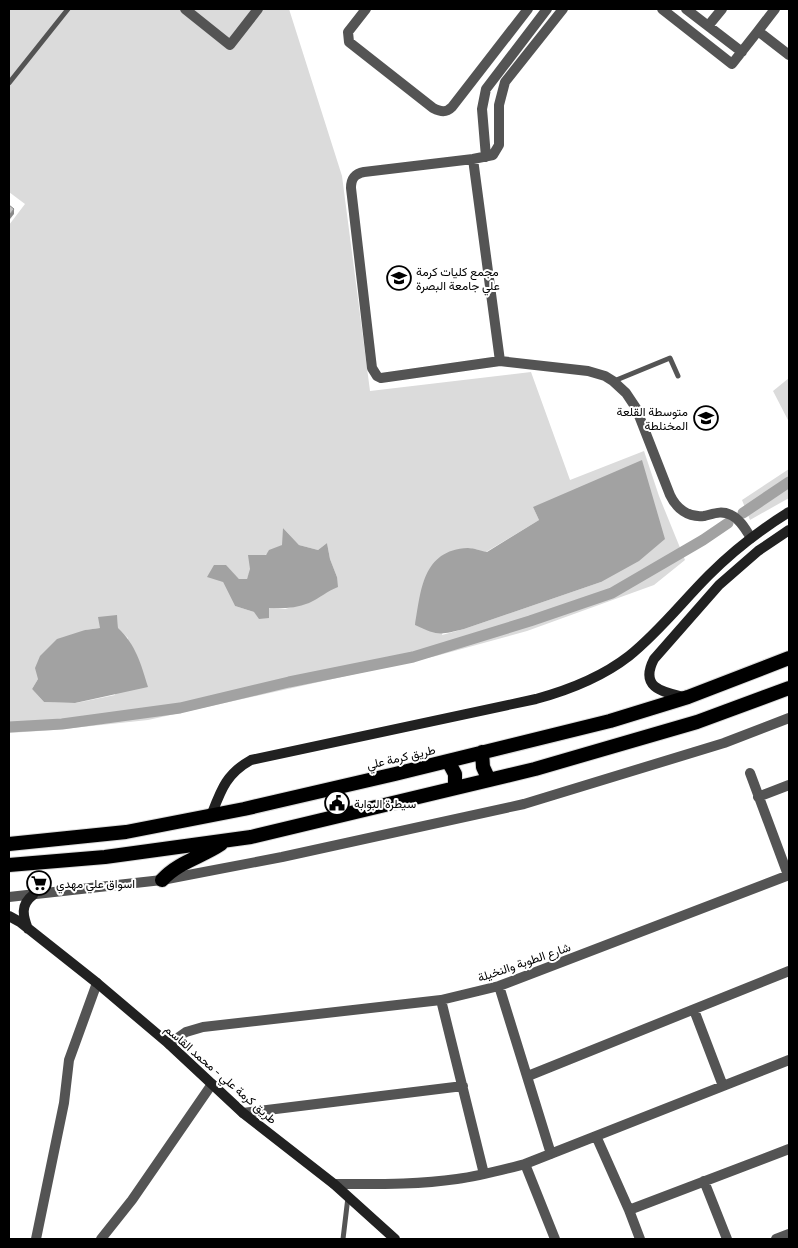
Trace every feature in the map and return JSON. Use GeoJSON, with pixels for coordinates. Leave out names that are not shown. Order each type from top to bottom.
{"type":"FeatureCollection","features":[{"type":"Feature","properties":{"kind":"highway","name":"طريق كرمة علي"},"geometry":{"type":"LineString","coordinates":[[9,844],[126,832],[210,816],[448,761],[610,721],[688,698],[789,658]]}},
{"type":"Feature","properties":{"kind":"highway"},"geometry":{"type":"LineString","coordinates":[[9,865],[74,860],[260,835],[544,767],[697,722],[788,689]]}},
{"type":"Feature","properties":{"kind":"highway"},"geometry":{"type":"LineString","coordinates":[[482,752],[483,767],[488,780]]}},
{"type":"Feature","properties":{"kind":"highway"},"geometry":{"type":"LineString","coordinates":[[448,761],[455,774],[455,788]]}},
{"type":"Feature","properties":{"kind":"highway"},"geometry":{"type":"LineString","coordinates":[[162,880],[179,866],[210,852],[225,841]]}},
{"type":"Feature","properties":{"kind":"highway"},"geometry":{"type":"LineString","coordinates":[[9,859],[61,856],[74,860]]}},
{"type":"Feature","properties":{"kind":"main road"},"geometry":{"type":"LineString","coordinates":[[210,816],[230,775],[240,766],[251,760],[536,699],[567,690],[596,677],[628,657],[643,644],[709,574],[751,538],[789,512]]}},
{"type":"Feature","properties":{"kind":"main road"},"geometry":{"type":"LineString","coordinates":[[688,698],[664,693],[656,688],[650,674],[654,659],[719,585],[785,532],[772,524]]}},
{"type":"Feature","properties":{"kind":"main road"},"geometry":{"type":"LineString","coordinates":[[29,930],[23,910],[26,902],[32,895]]}},
{"type":"Feature","properties":{"kind":"main road","name":"طريق كرمة علي - محمد القاسم"},"geometry":{"type":"LineString","coordinates":[[9,916],[97,983],[169,1044],[243,1112],[334,1184],[395,1239]]}},
{"type":"Feature","properties":{"kind":"street"},"geometry":{"type":"LineString","coordinates":[[185,9],[230,45],[258,9]]}},
{"type":"Feature","properties":{"kind":"street"},"geometry":{"type":"LineString","coordinates":[[366,9],[348,32],[348,42],[439,111],[449,110],[528,9]]}},
{"type":"Feature","properties":{"kind":"street"},"geometry":{"type":"LineString","coordinates":[[486,157],[482,109],[483,97],[490,82],[547,9]]}},
{"type":"Feature","properties":{"kind":"street"},"geometry":{"type":"LineString","coordinates":[[563,9],[505,82],[499,105],[499,145],[493,155],[364,172],[358,173],[353,177],[351,188],[372,368],[376,376],[381,378],[500,361],[588,370],[606,376],[626,393],[636,408],[676,505],[685,512],[696,516],[719,512],[730,515],[740,522],[751,538]]}},
{"type":"Feature","properties":{"kind":"street"},"geometry":{"type":"LineString","coordinates":[[662,9],[732,64],[775,9]]}},
{"type":"Feature","properties":{"kind":"street"},"geometry":{"type":"LineString","coordinates":[[686,9],[742,52]]}},
{"type":"Feature","properties":{"kind":"street"},"geometry":{"type":"LineString","coordinates":[[708,26],[722,9]]}},
{"type":"Feature","properties":{"kind":"street"},"geometry":{"type":"LineString","coordinates":[[758,30],[789,55]]}},
{"type":"Feature","properties":{"kind":"street"},"geometry":{"type":"LineString","coordinates":[[471,82],[483,97]]}},
{"type":"Feature","properties":{"kind":"street"},"geometry":{"type":"LineString","coordinates":[[473,159],[500,361]]}},
{"type":"Feature","properties":{"kind":"street"},"geometry":{"type":"LineString","coordinates":[[9,897],[162,880],[300,853],[524,804],[724,743],[789,718]]}},
{"type":"Feature","properties":{"kind":"street"},"geometry":{"type":"LineString","coordinates":[[750,773],[789,875]]}},
{"type":"Feature","properties":{"kind":"street"},"geometry":{"type":"LineString","coordinates":[[758,797],[789,785]]}},
{"type":"Feature","properties":{"kind":"street","name":"شارع الطوبة والنخيلة"},"geometry":{"type":"LineString","coordinates":[[169,1044],[186,1032],[203,1027],[441,1000],[499,986],[789,875]]}},
{"type":"Feature","properties":{"kind":"street"},"geometry":{"type":"LineString","coordinates":[[528,1076],[789,971]]}},
{"type":"Feature","properties":{"kind":"street"},"geometry":{"type":"LineString","coordinates":[[38,1238],[64,1103],[69,1060],[97,983]]}},
{"type":"Feature","properties":{"kind":"street"},"geometry":{"type":"LineString","coordinates":[[499,986],[551,1154]]}},
{"type":"Feature","properties":{"kind":"street"},"geometry":{"type":"LineString","coordinates":[[441,1000],[484,1174]]}},
{"type":"Feature","properties":{"kind":"street"},"geometry":{"type":"LineString","coordinates":[[694,1010],[724,1086]]}},
{"type":"Feature","properties":{"kind":"street"},"geometry":{"type":"LineString","coordinates":[[334,1184],[435,1182],[484,1174],[525,1164],[789,1060]]}},
{"type":"Feature","properties":{"kind":"street"},"geometry":{"type":"LineString","coordinates":[[101,1239],[132,1200],[212,1084]]}},
{"type":"Feature","properties":{"kind":"street"},"geometry":{"type":"LineString","coordinates":[[243,1112],[463,1086]]}},
{"type":"Feature","properties":{"kind":"street"},"geometry":{"type":"LineString","coordinates":[[596,1136],[640,1239]]}},
{"type":"Feature","properties":{"kind":"street"},"geometry":{"type":"LineString","coordinates":[[629,1210],[789,1149]]}},
{"type":"Feature","properties":{"kind":"street"},"geometry":{"type":"LineString","coordinates":[[525,1164],[555,1239]]}},
{"type":"Feature","properties":{"kind":"street"},"geometry":{"type":"LineString","coordinates":[[704,1181],[727,1239]]}},
{"type":"Feature","properties":{"kind":"street"},"geometry":{"type":"LineString","coordinates":[[776,1239],[789,1234]]}},
{"type":"Feature","properties":{"kind":"lane"},"geometry":{"type":"LineString","coordinates":[[9,83],[68,9]]}},
{"type":"Feature","properties":{"kind":"lane"},"geometry":{"type":"LineString","coordinates":[[613,381],[670,358],[678,376]]}},
{"type":"Feature","properties":{"kind":"lane"},"geometry":{"type":"LineString","coordinates":[[343,1239],[348,1196]]}},
{"type":"Feature","properties":{"kind":"shaded area"},"geometry":{"type":"Polygon","coordinates":[[[9,9],[289,9],[342,176],[370,391],[531,372],[570,480],[644,451],[659,496],[685,560],[654,585],[527,631],[436,656],[148,720],[9,733],[9,225],[25,204],[9,192],[9,9]],[[533,507],[539,520],[486,552],[468,548],[442,635],[601,582],[533,507]],[[283,528],[283,545],[261,558],[249,573],[247,579],[239,579],[226,566],[223,582],[235,606],[254,612],[269,608],[285,609],[310,602],[328,590],[337,577],[330,559],[327,543],[318,550],[299,545],[283,528]],[[117,616],[100,628],[85,630],[38,679],[32,689],[44,702],[76,703],[115,695],[128,638],[118,629],[117,616]]]}},
{"type":"Feature","properties":{"kind":"shaded area"},"geometry":{"type":"Polygon","coordinates":[[[789,378],[789,422],[773,391],[789,378]]]}},
{"type":"Feature","properties":{"kind":"shaded area"},"geometry":{"type":"Polygon","coordinates":[[[642,460],[665,539],[639,561],[601,582],[464,629],[434,633],[415,625],[422,586],[433,564],[441,556],[453,550],[468,548],[487,552],[539,520],[533,507],[642,460]]]}},
{"type":"Feature","properties":{"kind":"shaded area"},"geometry":{"type":"Polygon","coordinates":[[[789,469],[789,498],[750,520],[742,500],[789,469]]]}},
{"type":"Feature","properties":{"kind":"shaded area"},"geometry":{"type":"Polygon","coordinates":[[[283,528],[299,545],[318,550],[327,543],[338,587],[304,605],[289,608],[269,608],[269,618],[259,619],[254,612],[235,606],[223,582],[207,577],[214,565],[226,565],[239,579],[247,579],[250,569],[248,555],[266,555],[269,550],[282,545],[283,528]]]}},
{"type":"Feature","properties":{"kind":"shaded area"},"geometry":{"type":"Polygon","coordinates":[[[117,615],[118,628],[134,648],[148,687],[75,703],[44,702],[32,689],[38,679],[35,668],[40,656],[57,639],[85,630],[100,628],[98,617],[117,615]]]}},
{"type":"Feature","properties":{"kind":"building"},"geometry":{"type":"Polygon","coordinates":[[[9,205],[14,209],[10,214],[9,213],[9,205]]]}},
{"type":"Feature","properties":{"kind":"waterway"},"geometry":{"type":"LineString","coordinates":[[743,513],[789,482]]}},
{"type":"Feature","properties":{"kind":"waterway"},"geometry":{"type":"LineString","coordinates":[[9,727],[62,724],[180,708],[289,682],[413,657],[530,621],[612,593],[703,540],[728,523]]}},
{"type":"Feature","properties":{"kind":"place","name":"مجمع كليات كرمة علي جامعة البصرة"},"geometry":{"type":"Point","coordinates":[399,278]}},
{"type":"Feature","properties":{"kind":"place","name":"متوسطة القلعة المخنلطة"},"geometry":{"type":"Point","coordinates":[706,418]}},
{"type":"Feature","properties":{"kind":"place","name":"سيطرة البوابة"},"geometry":{"type":"Point","coordinates":[337,803]}},
{"type":"Feature","properties":{"kind":"place","name":"اسواق علي مهدي"},"geometry":{"type":"Point","coordinates":[39,883]}}]}
